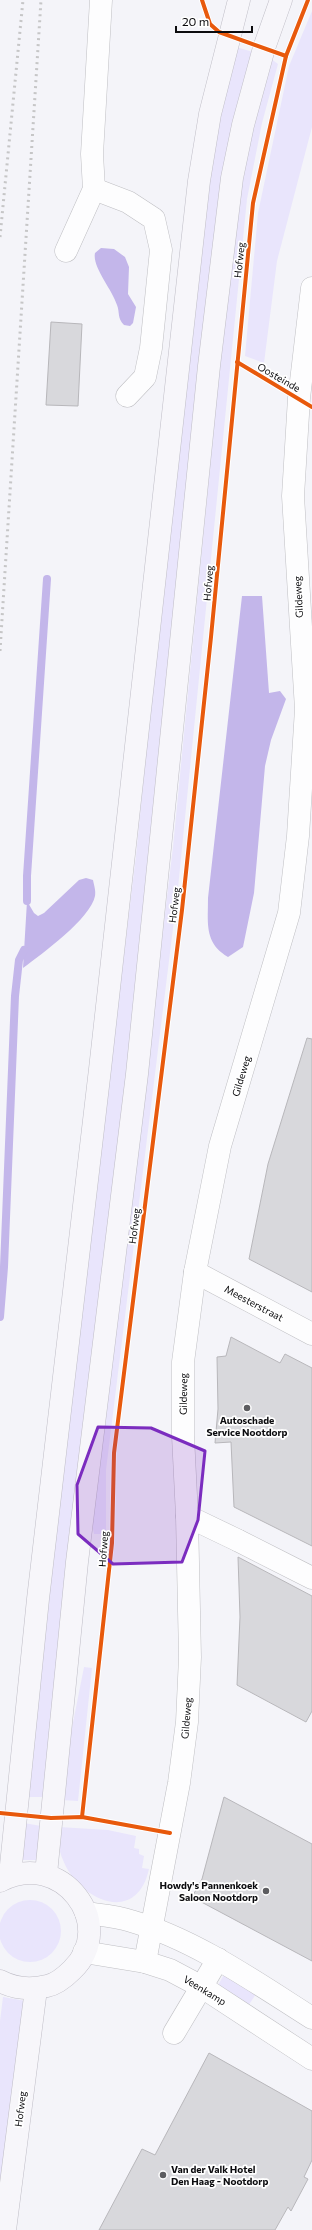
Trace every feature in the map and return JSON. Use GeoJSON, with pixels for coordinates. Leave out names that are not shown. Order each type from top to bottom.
{"type":"FeatureCollection","features":[{"type":"Feature","properties":{"kind":"main road","name":"Hofweg"},"geometry":{"type":"LineString","coordinates":[[46,1874],[68,1639],[137,1074],[208,366],[231,186],[243,125],[264,48],[281,0]]}},
{"type":"Feature","properties":{"kind":"main road"},"geometry":{"type":"LineString","coordinates":[[0,1981],[16,1987],[36,1989],[51,1985],[65,1977],[76,1966],[84,1952],[88,1933],[86,1913],[80,1900],[71,1889],[60,1880],[46,1874],[34,1872],[5,1878],[103,1046],[199,181],[210,114],[236,3]]}},
{"type":"Feature","properties":{"kind":"main road","name":"Hofweg"},"geometry":{"type":"LineString","coordinates":[[5,2230],[36,1989]]}},
{"type":"Feature","properties":{"kind":"street"},"geometry":{"type":"LineString","coordinates":[[66,251],[94,190],[92,154],[101,0]]}},
{"type":"Feature","properties":{"kind":"street"},"geometry":{"type":"LineString","coordinates":[[94,190],[128,202],[154,219],[161,250],[151,348],[145,376],[127,396]]}},
{"type":"Feature","properties":{"kind":"street","name":"Gildeweg"},"geometry":{"type":"LineString","coordinates":[[145,1962],[177,1790],[187,1722],[190,1657],[187,1516],[182,1436],[183,1362],[195,1272],[220,1146],[289,913],[305,840],[306,709],[293,496],[299,398],[312,288]]}},
{"type":"Feature","properties":{"kind":"street","name":"Meesterstraat"},"geometry":{"type":"LineString","coordinates":[[195,1272],[312,1334]]}},
{"type":"Feature","properties":{"kind":"street"},"geometry":{"type":"LineString","coordinates":[[187,1516],[312,1578]]}},
{"type":"Feature","properties":{"kind":"street"},"geometry":{"type":"LineString","coordinates":[[86,1913],[130,1920],[218,1959],[312,2018]]}},
{"type":"Feature","properties":{"kind":"street","name":"Veenkamp"},"geometry":{"type":"LineString","coordinates":[[84,1952],[145,1962],[170,1970],[202,1987],[312,2059]]}},
{"type":"Feature","properties":{"kind":"street"},"geometry":{"type":"LineString","coordinates":[[174,2033],[218,1959]]}},
{"type":"Feature","properties":{"kind":"highlighted area"},"geometry":{"type":"Polygon","coordinates":[[[98,1427],[151,1428],[205,1451],[198,1520],[182,1562],[113,1564],[78,1534],[77,1485],[98,1427]]]}},
{"type":"Feature","properties":{"kind":"shaded area"},"geometry":{"type":"Polygon","coordinates":[[[312,11],[312,127],[277,261],[264,363],[245,356],[258,213],[289,66],[312,11]]]}},
{"type":"Feature","properties":{"kind":"shaded area"},"geometry":{"type":"Polygon","coordinates":[[[236,47],[253,52],[171,705],[44,1797],[26,1797],[59,1486],[136,856],[201,200],[236,47]]]}},
{"type":"Feature","properties":{"kind":"shaded area"},"geometry":{"type":"Polygon","coordinates":[[[270,58],[278,64],[262,123],[247,199],[178,888],[106,1470],[106,1534],[94,1534],[92,1523],[173,847],[230,261],[241,181],[270,58]]]}},
{"type":"Feature","properties":{"kind":"shaded area"},"geometry":{"type":"Polygon","coordinates":[[[101,248],[114,249],[125,257],[129,267],[128,294],[136,307],[133,323],[130,326],[124,325],[120,320],[118,308],[96,265],[95,253],[101,248]]]}},
{"type":"Feature","properties":{"kind":"shaded area"},"geometry":{"type":"Polygon","coordinates":[[[242,596],[262,596],[269,693],[280,691],[286,699],[271,740],[265,766],[254,893],[243,947],[228,957],[220,951],[211,939],[208,924],[208,898],[242,596]]]}},
{"type":"Feature","properties":{"kind":"shaded area"},"geometry":{"type":"Polygon","coordinates":[[[86,878],[93,880],[95,896],[92,905],[85,915],[65,935],[23,968],[27,901],[34,913],[38,916],[44,913],[79,880],[86,878]]]}},
{"type":"Feature","properties":{"kind":"shaded area"},"geometry":{"type":"Polygon","coordinates":[[[84,1667],[92,1668],[78,1801],[61,1800],[65,1763],[84,1667]]]}},
{"type":"Feature","properties":{"kind":"shaded area"},"geometry":{"type":"Polygon","coordinates":[[[24,1823],[41,1826],[37,1860],[20,1860],[24,1823]]]}},
{"type":"Feature","properties":{"kind":"shaded area"},"geometry":{"type":"Polygon","coordinates":[[[59,1827],[108,1830],[136,1836],[134,1848],[139,1849],[139,1854],[144,1856],[142,1868],[149,1869],[142,1887],[132,1898],[120,1902],[107,1901],[93,1895],[81,1886],[70,1874],[63,1860],[59,1844],[59,1827]]]}},
{"type":"Feature","properties":{"kind":"shaded area"},"geometry":{"type":"Polygon","coordinates":[[[24,1900],[36,1900],[52,1909],[59,1919],[61,1931],[59,1943],[52,1953],[36,1962],[24,1962],[13,1957],[4,1948],[-1,1937],[-1,1925],[4,1914],[13,1905],[24,1900]]]}},
{"type":"Feature","properties":{"kind":"shaded area"},"geometry":{"type":"Polygon","coordinates":[[[226,1971],[258,1991],[248,2006],[217,1987],[226,1971]]]}},
{"type":"Feature","properties":{"kind":"shaded area"},"geometry":{"type":"Polygon","coordinates":[[[3,1997],[26,2001],[0,2208],[0,2021],[3,1997]]]}},
{"type":"Feature","properties":{"kind":"building"},"geometry":{"type":"Polygon","coordinates":[[[51,322],[82,324],[78,406],[46,405],[51,322]]]}},
{"type":"Feature","properties":{"kind":"building"},"geometry":{"type":"Polygon","coordinates":[[[307,1038],[312,1039],[312,1292],[249,1259],[268,1164],[307,1038]]]}},
{"type":"Feature","properties":{"kind":"building"},"geometry":{"type":"Polygon","coordinates":[[[231,1337],[280,1363],[285,1354],[312,1368],[312,1546],[234,1507],[231,1442],[215,1443],[218,1409],[217,1357],[226,1356],[231,1337]]]}},
{"type":"Feature","properties":{"kind":"building"},"geometry":{"type":"Polygon","coordinates":[[[238,1557],[312,1596],[312,1711],[306,1722],[237,1685],[240,1617],[238,1557]]]}},
{"type":"Feature","properties":{"kind":"building"},"geometry":{"type":"Polygon","coordinates":[[[224,1797],[312,1844],[312,1961],[192,1897],[202,1879],[224,1797]]]}},
{"type":"Feature","properties":{"kind":"building"},"geometry":{"type":"Polygon","coordinates":[[[209,2053],[312,2111],[312,2160],[304,2177],[308,2179],[291,2211],[288,2207],[275,2230],[99,2230],[142,2149],[155,2155],[209,2053]]]}},
{"type":"Feature","properties":{"kind":"waterway"},"geometry":{"type":"LineString","coordinates":[[27,901],[27,876],[47,579]]}},
{"type":"Feature","properties":{"kind":"waterway"},"geometry":{"type":"LineString","coordinates":[[0,1317],[4,1267],[15,996],[19,960],[24,950]]}},
{"type":"Feature","properties":{"kind":"railway"},"geometry":{"type":"LineString","coordinates":[[0,237],[23,0]]}},
{"type":"Feature","properties":{"kind":"railway"},"geometry":{"type":"LineString","coordinates":[[0,651],[41,0]]}},
{"type":"Feature","properties":{"kind":"cycle path"},"geometry":{"type":"LineString","coordinates":[[202,0],[210,24],[219,32],[286,56]]}},
{"type":"Feature","properties":{"kind":"cycle path"},"geometry":{"type":"LineString","coordinates":[[82,1817],[112,1543],[114,1453],[182,910],[211,637],[253,203],[286,56],[308,0]]}},
{"type":"Feature","properties":{"kind":"cycle path","name":"Oosteinde"},"geometry":{"type":"LineString","coordinates":[[237,362],[312,407]]}},
{"type":"Feature","properties":{"kind":"cycle path"},"geometry":{"type":"LineString","coordinates":[[0,1813],[51,1818],[82,1817],[170,1833]]}},
{"type":"Feature","properties":{"kind":"place","name":"Autoschade Service Nootdorp"},"geometry":{"type":"Point","coordinates":[247,1408]}},
{"type":"Feature","properties":{"kind":"place","name":"Howdy's Pannenkoek Saloon Nootdorp"},"geometry":{"type":"Point","coordinates":[266,1891]}},
{"type":"Feature","properties":{"kind":"place","name":"Van der Valk Hotel Den Haag - Nootdorp"},"geometry":{"type":"Point","coordinates":[163,2175]}}]}
